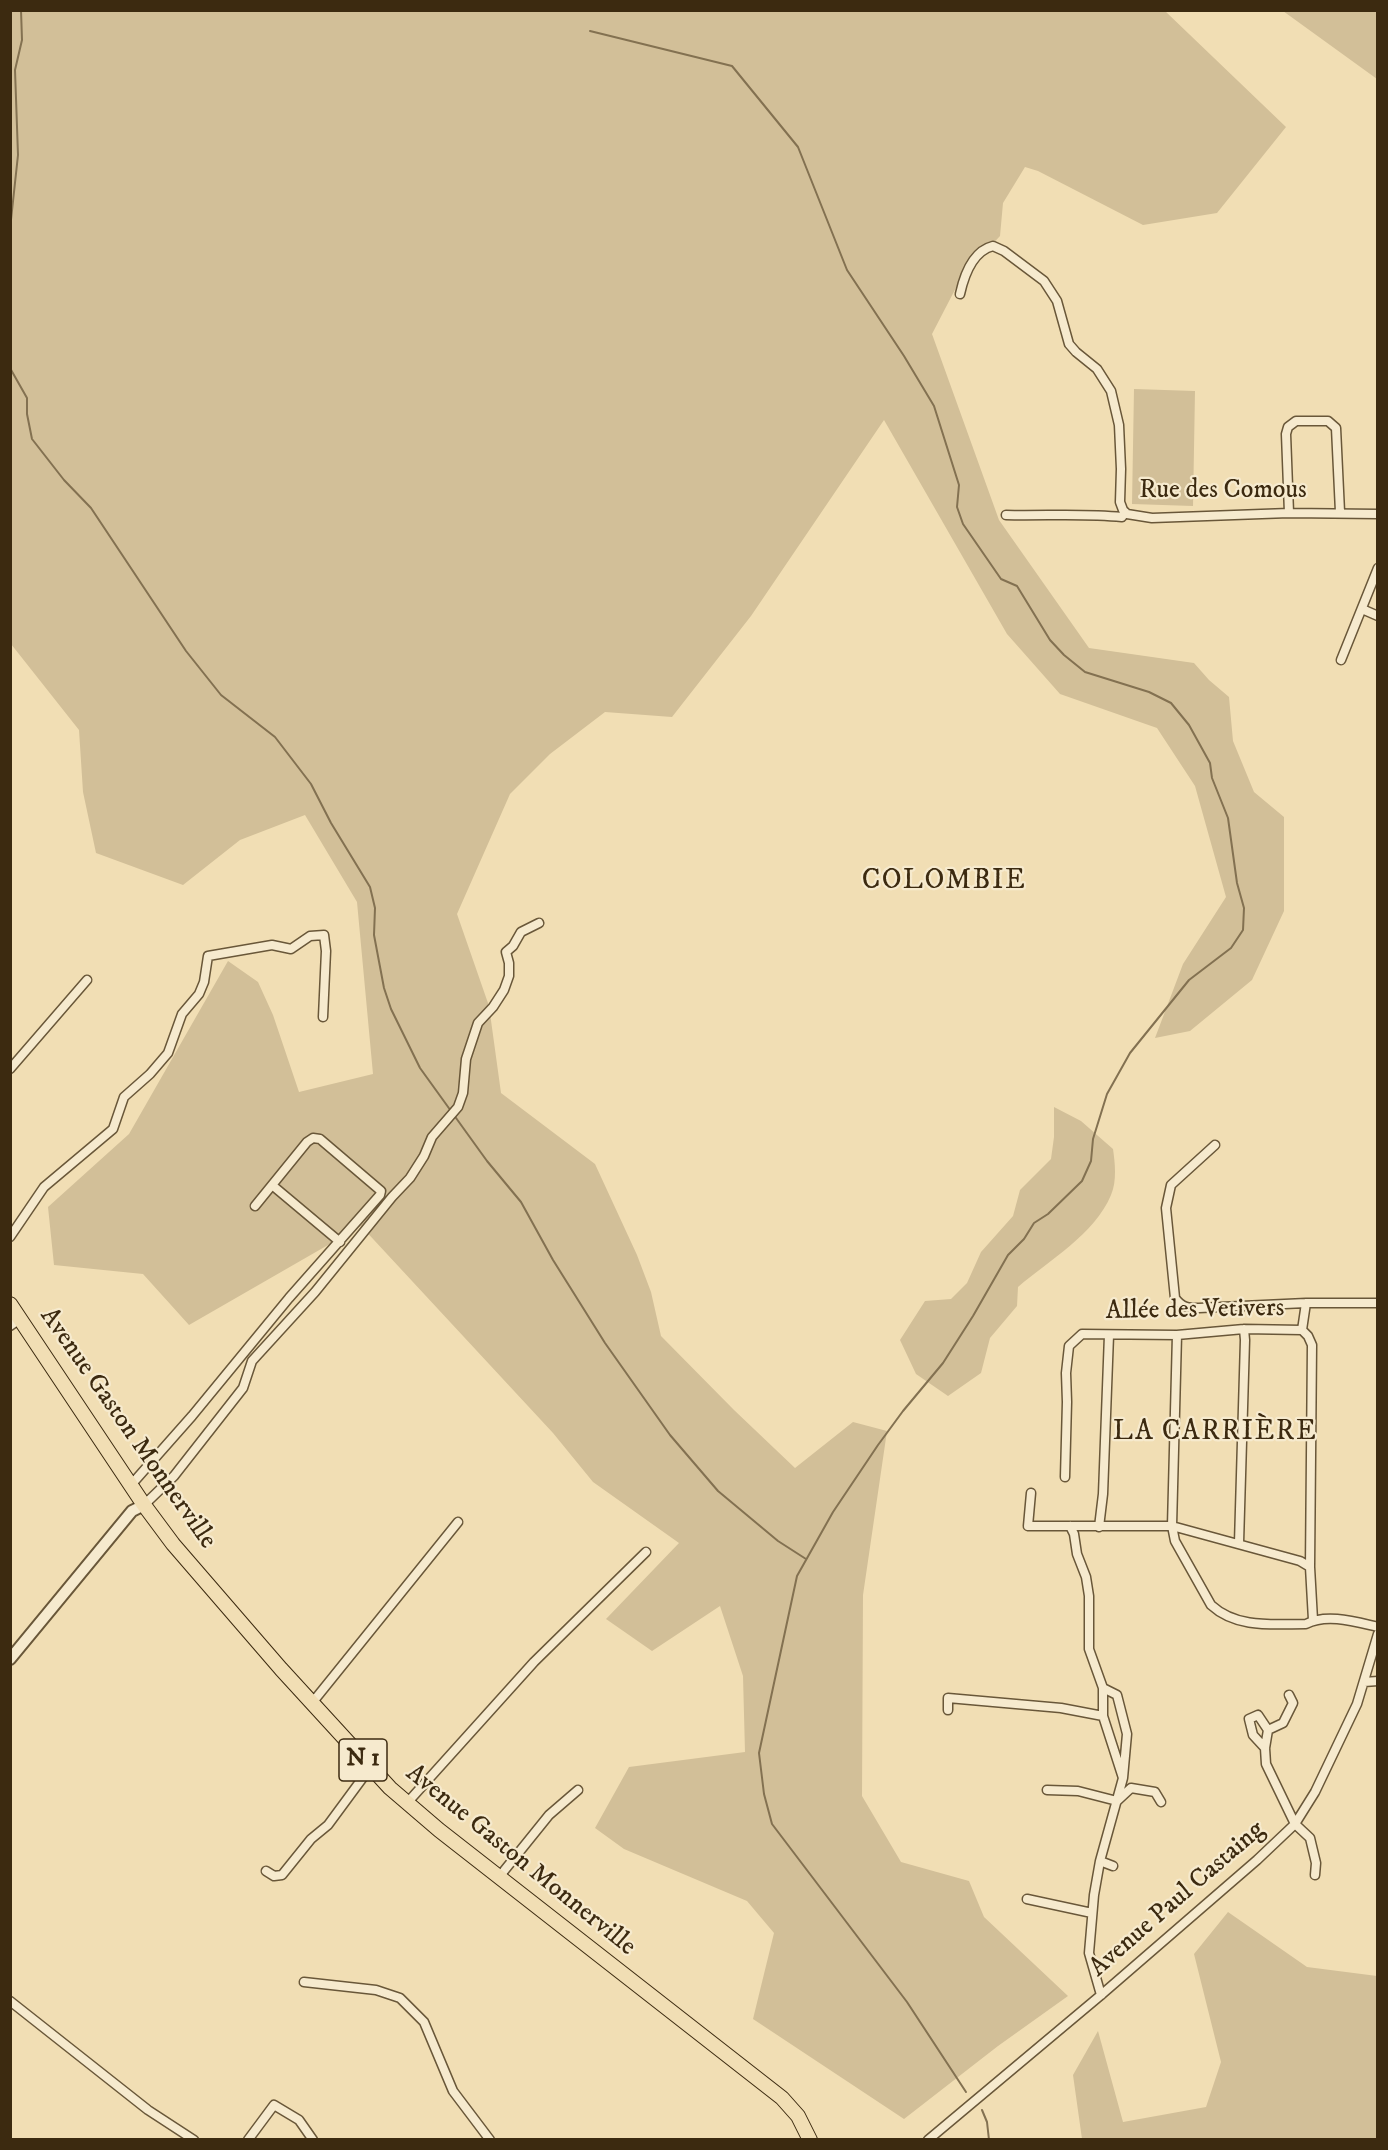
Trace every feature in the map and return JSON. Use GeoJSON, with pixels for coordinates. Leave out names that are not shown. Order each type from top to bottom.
{"type":"FeatureCollection","features":[{"type":"Feature","properties":{"kind":"main road","name":"Avenue Gaston Monnerville"},"geometry":{"type":"LineString","coordinates":[[10,1304],[15,1322],[173,1544],[370,1768],[407,1803],[499,1877],[782,2098],[798,2116],[810,2139]]}},
{"type":"Feature","properties":{"kind":"street","name":"Rue des Comous"},"geometry":{"type":"LineString","coordinates":[[960,294],[964,278],[971,265],[985,249],[993,246],[1032,270],[1050,289],[1057,302],[1069,344],[1097,369],[1114,400],[1119,424],[1120,501],[1125,512],[1152,518],[1340,512],[1377,514]]}},
{"type":"Feature","properties":{"kind":"street"},"geometry":{"type":"LineString","coordinates":[[1289,513],[1286,434],[1288,427],[1296,421],[1328,421],[1335,426],[1338,435],[1340,512]]}},
{"type":"Feature","properties":{"kind":"street"},"geometry":{"type":"LineString","coordinates":[[1006,515],[1095,514],[1122,517],[1125,512]]}},
{"type":"Feature","properties":{"kind":"street"},"geometry":{"type":"LineString","coordinates":[[1341,660],[1377,568]]}},
{"type":"Feature","properties":{"kind":"street"},"geometry":{"type":"LineString","coordinates":[[1362,609],[1377,616]]}},
{"type":"Feature","properties":{"kind":"street"},"geometry":{"type":"LineString","coordinates":[[10,1659],[132,1510],[144,1505],[174,1476],[243,1388],[252,1361],[315,1292],[410,1178],[424,1156],[432,1137],[458,1107],[463,1093],[466,1059],[478,1023],[494,1007],[506,983],[509,963],[506,952],[522,932],[539,923]]}},
{"type":"Feature","properties":{"kind":"street"},"geometry":{"type":"LineString","coordinates":[[10,1237],[44,1187],[113,1129],[124,1097],[150,1074],[168,1053],[182,1014],[199,994],[204,982],[208,956],[272,945],[291,949],[310,936],[324,935],[326,951],[323,1017]]}},
{"type":"Feature","properties":{"kind":"street"},"geometry":{"type":"LineString","coordinates":[[10,1069],[87,980]]}},
{"type":"Feature","properties":{"kind":"street"},"geometry":{"type":"LineString","coordinates":[[131,1485],[192,1416],[289,1298],[380,1195],[381,1191],[320,1138],[313,1138],[307,1142],[255,1206]]}},
{"type":"Feature","properties":{"kind":"street"},"geometry":{"type":"LineString","coordinates":[[1215,1145],[1171,1185],[1166,1208],[1175,1298],[1181,1305],[1186,1308],[1306,1303],[1377,1303]]}},
{"type":"Feature","properties":{"kind":"street"},"geometry":{"type":"LineString","coordinates":[[272,1185],[340,1242]]}},
{"type":"Feature","properties":{"kind":"street"},"geometry":{"type":"LineString","coordinates":[[1302,1330],[1306,1303]]}},
{"type":"Feature","properties":{"kind":"street"},"geometry":{"type":"LineString","coordinates":[[1239,1543],[1244,1329]]}},
{"type":"Feature","properties":{"kind":"street","name":"Allée des Vetivers"},"geometry":{"type":"LineString","coordinates":[[1065,1477],[1066,1373],[1069,1346],[1082,1334],[1177,1335],[1244,1329],[1302,1330],[1308,1335],[1312,1346],[1310,1568],[1313,1620]]}},
{"type":"Feature","properties":{"kind":"street"},"geometry":{"type":"LineString","coordinates":[[1099,1527],[1103,1494],[1109,1335]]}},
{"type":"Feature","properties":{"kind":"street"},"geometry":{"type":"LineString","coordinates":[[1177,1335],[1172,1526],[1175,1541],[1211,1605],[1217,1611],[1248,1623],[1306,1624],[1325,1618],[1377,1627]]}},
{"type":"Feature","properties":{"kind":"street"},"geometry":{"type":"LineString","coordinates":[[1030,1493],[1028,1526],[1172,1526],[1295,1559],[1310,1568]]}},
{"type":"Feature","properties":{"kind":"street"},"geometry":{"type":"LineString","coordinates":[[312,1703],[458,1522]]}},
{"type":"Feature","properties":{"kind":"street"},"geometry":{"type":"LineString","coordinates":[[1070,1526],[1086,1577],[1089,1596],[1090,1654],[1103,1688],[1103,1716],[1123,1778]]}},
{"type":"Feature","properties":{"kind":"street"},"geometry":{"type":"LineString","coordinates":[[407,1803],[534,1662],[646,1551]]}},
{"type":"Feature","properties":{"kind":"street","name":"Avenue Paul Castaing"},"geometry":{"type":"LineString","coordinates":[[928,2139],[1101,1995],[1257,1860],[1295,1824],[1315,1792],[1357,1704],[1377,1634]]}},
{"type":"Feature","properties":{"kind":"street"},"geometry":{"type":"LineString","coordinates":[[1364,1682],[1377,1682]]}},
{"type":"Feature","properties":{"kind":"street"},"geometry":{"type":"LineString","coordinates":[[1101,1995],[1089,1953],[1092,1913],[1100,1861],[1123,1778],[1127,1734],[1116,1695],[1103,1688]]}},
{"type":"Feature","properties":{"kind":"street"},"geometry":{"type":"LineString","coordinates":[[1268,1730],[1283,1723],[1293,1702],[1288,1695]]}},
{"type":"Feature","properties":{"kind":"street"},"geometry":{"type":"LineString","coordinates":[[948,1710],[948,1698],[1061,1708],[1103,1716]]}},
{"type":"Feature","properties":{"kind":"street"},"geometry":{"type":"LineString","coordinates":[[1265,1748],[1253,1735],[1249,1719],[1258,1715],[1268,1730],[1265,1748],[1266,1764],[1295,1824],[1310,1838],[1316,1863],[1315,1875]]}},
{"type":"Feature","properties":{"kind":"street"},"geometry":{"type":"LineString","coordinates":[[266,1871],[274,1876],[282,1875],[311,1839],[328,1825],[370,1768]]}},
{"type":"Feature","properties":{"kind":"street"},"geometry":{"type":"LineString","coordinates":[[1117,1801],[1131,1788],[1155,1792],[1161,1802]]}},
{"type":"Feature","properties":{"kind":"street"},"geometry":{"type":"LineString","coordinates":[[499,1877],[549,1815],[578,1790]]}},
{"type":"Feature","properties":{"kind":"street"},"geometry":{"type":"LineString","coordinates":[[1047,1790],[1078,1791],[1117,1801]]}},
{"type":"Feature","properties":{"kind":"street"},"geometry":{"type":"LineString","coordinates":[[1100,1861],[1113,1866]]}},
{"type":"Feature","properties":{"kind":"street"},"geometry":{"type":"LineString","coordinates":[[1027,1899],[1092,1913]]}},
{"type":"Feature","properties":{"kind":"street"},"geometry":{"type":"LineString","coordinates":[[304,1982],[376,1990],[400,1998],[424,2022],[453,2091],[490,2139]]}},
{"type":"Feature","properties":{"kind":"street"},"geometry":{"type":"LineString","coordinates":[[10,2001],[148,2110],[194,2139]]}},
{"type":"Feature","properties":{"kind":"street"},"geometry":{"type":"LineString","coordinates":[[248,2139],[274,2105],[300,2120],[313,2139]]}},
{"type":"Feature","properties":{"kind":"shaded area"},"geometry":{"type":"Polygon","coordinates":[[[11,11],[1165,11],[1286,127],[1217,213],[1143,225],[1038,171],[1025,167],[1003,203],[1000,236],[961,278],[932,334],[999,520],[1089,648],[1194,663],[1229,697],[1233,741],[1254,792],[1284,817],[1284,911],[1252,980],[1190,1031],[1155,1038],[1183,964],[1226,897],[1195,786],[1157,728],[1060,694],[1007,634],[884,420],[751,616],[672,717],[605,712],[550,754],[510,794],[457,914],[489,1006],[501,1093],[595,1164],[637,1255],[651,1292],[661,1336],[795,1468],[853,1422],[887,1431],[863,1595],[862,1796],[901,1862],[969,1881],[984,1917],[1068,1996],[998,2046],[904,2119],[753,2019],[774,1933],[747,1901],[624,1849],[595,1828],[629,1767],[745,1752],[743,1676],[720,1606],[652,1651],[606,1619],[679,1543],[593,1482],[553,1433],[361,1226],[189,1325],[143,1274],[54,1265],[48,1207],[129,1134],[228,961],[258,982],[273,1015],[299,1092],[373,1074],[357,902],[305,815],[240,840],[183,885],[96,853],[83,792],[79,730],[11,644],[11,11]]]}},
{"type":"Feature","properties":{"kind":"shaded area"},"geometry":{"type":"Polygon","coordinates":[[[1283,11],[1377,11],[1377,79],[1283,11]]]}},
{"type":"Feature","properties":{"kind":"shaded area"},"geometry":{"type":"Polygon","coordinates":[[[1134,389],[1195,391],[1193,506],[1132,504],[1134,389]]]}},
{"type":"Feature","properties":{"kind":"shaded area"},"geometry":{"type":"Polygon","coordinates":[[[1054,1107],[1081,1121],[1113,1149],[1115,1178],[1113,1190],[1104,1209],[1094,1222],[1070,1246],[1018,1287],[1017,1306],[990,1338],[981,1373],[948,1396],[916,1374],[900,1340],[925,1301],[951,1299],[967,1283],[981,1252],[1013,1216],[1020,1190],[1051,1159],[1054,1107]]]}},
{"type":"Feature","properties":{"kind":"shaded area"},"geometry":{"type":"Polygon","coordinates":[[[1228,1912],[1307,1967],[1377,1976],[1377,2139],[1082,2139],[1073,2075],[1098,2031],[1123,2122],[1206,2107],[1221,2062],[1194,1954],[1228,1912]]]}},
{"type":"Feature","properties":{"kind":"waterway"},"geometry":{"type":"LineString","coordinates":[[10,229],[18,155],[15,70],[22,40],[21,10]]}},
{"type":"Feature","properties":{"kind":"waterway"},"geometry":{"type":"LineString","coordinates":[[590,31],[732,66],[798,147],[847,270],[934,406],[959,485],[957,507],[963,524],[1001,579],[1017,586],[1050,640],[1064,655],[1085,672],[1149,692],[1171,703],[1189,725],[1210,763],[1212,778],[1228,818],[1237,883],[1244,908],[1243,930],[1231,948],[1189,980],[1130,1053],[1107,1094],[1093,1139],[1091,1161],[1082,1181],[1048,1214],[1034,1223],[1024,1239],[1008,1255],[943,1363],[903,1411],[833,1512],[797,1576],[759,1753],[764,1794],[772,1824],[907,2002],[966,2092]]}},
{"type":"Feature","properties":{"kind":"waterway"},"geometry":{"type":"LineString","coordinates":[[10,368],[27,398],[27,414],[32,439],[64,480],[91,508],[186,651],[221,695],[275,737],[311,784],[331,823],[370,887],[375,908],[374,935],[384,988],[391,1009],[420,1068],[487,1161],[521,1202],[553,1260],[605,1343],[670,1435],[718,1491],[778,1541],[806,1559]]}},
{"type":"Feature","properties":{"kind":"waterway"},"geometry":{"type":"LineString","coordinates":[[982,2110],[987,2122],[989,2140]]}},
{"type":"Feature","properties":{"kind":"district","name":"COLOMBIE"},"geometry":{"type":"Point","coordinates":[944,882]}},
{"type":"Feature","properties":{"kind":"district","name":"LA CARRIÈRE"},"geometry":{"type":"Point","coordinates":[1215,1433]}}]}
